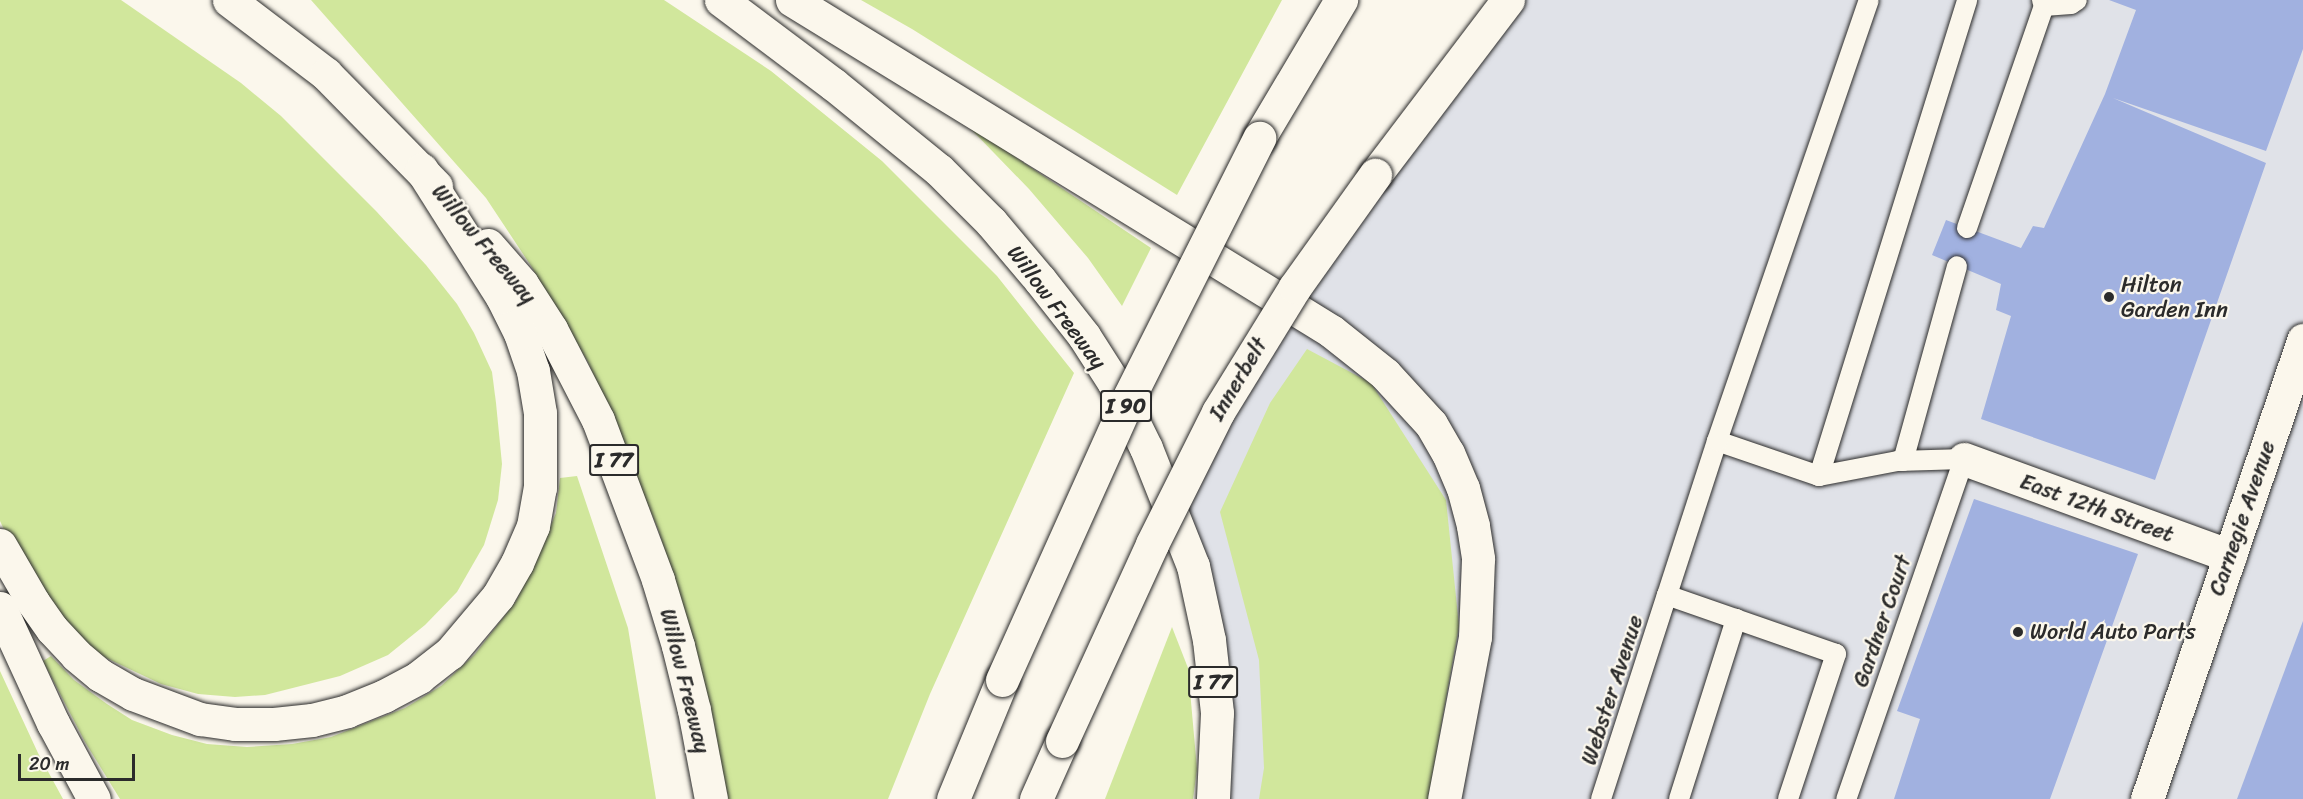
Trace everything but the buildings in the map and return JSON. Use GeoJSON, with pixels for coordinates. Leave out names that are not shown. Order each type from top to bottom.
{"type":"FeatureCollection","features":[{"type":"Feature","properties":{"kind":"main road","name":"Willow Freeway"},"geometry":{"type":"LineString","coordinates":[[229,0],[326,74],[421,169],[522,284],[577,374],[598,420],[658,580],[697,720],[711,799]]}},
{"type":"Feature","properties":{"kind":"main road","name":"Willow Freeway"},"geometry":{"type":"LineString","coordinates":[[721,0],[833,84],[939,170],[991,222],[1084,336],[1114,383],[1146,448],[1192,566],[1209,640],[1217,713],[1213,799]]}},
{"type":"Feature","properties":{"kind":"main road"},"geometry":{"type":"LineString","coordinates":[[792,0],[1331,332],[1385,374],[1431,424],[1448,453],[1463,488],[1473,526],[1478,559],[1475,637],[1444,799]]}},
{"type":"Feature","properties":{"kind":"main road","name":"I 90"},"geometry":{"type":"LineString","coordinates":[[953,799],[1002,680],[1130,395],[1259,138],[1341,0]]}},
{"type":"Feature","properties":{"kind":"main road","name":"Innerbelt"},"geometry":{"type":"LineString","coordinates":[[1036,799],[1156,533],[1218,412],[1295,287],[1375,175],[1508,0]]}},
{"type":"Feature","properties":{"kind":"main road"},"geometry":{"type":"LineString","coordinates":[[0,544],[33,602],[76,655],[100,675],[133,694],[200,719],[235,724],[274,724],[312,720],[347,711],[384,696],[418,677],[450,653],[498,596],[517,563],[533,526],[540,488],[540,413],[533,371],[520,333],[502,297],[421,169]]}},
{"type":"Feature","properties":{"kind":"main road","name":"Carnegie Avenue"},"geometry":{"type":"LineString","coordinates":[[2147,799],[2303,340]]}},
{"type":"Feature","properties":{"kind":"main road","name":"East 12th Street"},"geometry":{"type":"LineString","coordinates":[[1964,459],[2229,556]]}},
{"type":"Feature","properties":{"kind":"main road"},"geometry":{"type":"LineString","coordinates":[[0,608],[53,723],[94,799]]}},
{"type":"Feature","properties":{"kind":"lane","name":"Webster Avenue"},"geometry":{"type":"LineString","coordinates":[[1601,799],[1717,441],[1869,0]]}},
{"type":"Feature","properties":{"kind":"lane"},"geometry":{"type":"LineString","coordinates":[[1819,476],[1967,0]]}},
{"type":"Feature","properties":{"kind":"lane"},"geometry":{"type":"LineString","coordinates":[[1967,228],[2043,3],[2071,4],[2077,0]]}},
{"type":"Feature","properties":{"kind":"lane"},"geometry":{"type":"LineString","coordinates":[[1904,461],[1957,266]]}},
{"type":"Feature","properties":{"kind":"lane"},"geometry":{"type":"LineString","coordinates":[[1717,441],[1819,476],[1904,461],[1964,459]]}},
{"type":"Feature","properties":{"kind":"lane","name":"Gardner Court"},"geometry":{"type":"LineString","coordinates":[[1846,799],[1964,459]]}},
{"type":"Feature","properties":{"kind":"lane"},"geometry":{"type":"LineString","coordinates":[[1670,586],[1736,619],[1836,654],[1788,799]]}},
{"type":"Feature","properties":{"kind":"lane"},"geometry":{"type":"LineString","coordinates":[[1679,799],[1736,619]]}},
{"type":"Feature","properties":{"kind":"shaded area"},"geometry":{"type":"Polygon","coordinates":[[[1508,0],[2303,0],[2303,799],[1213,799],[1217,713],[1169,502],[1508,0]]]}},
{"type":"Feature","properties":{"kind":"green space"},"geometry":{"type":"Polygon","coordinates":[[[0,0],[121,0],[241,83],[281,116],[376,211],[426,265],[457,304],[474,333],[492,372],[502,464],[498,500],[484,545],[457,592],[425,625],[388,655],[340,676],[265,695],[235,697],[198,694],[161,684],[102,656],[69,627],[8,538],[0,521],[0,0]]]}},
{"type":"Feature","properties":{"kind":"green space"},"geometry":{"type":"Polygon","coordinates":[[[311,0],[664,0],[771,71],[882,161],[997,276],[1074,373],[930,694],[888,799],[727,799],[713,718],[683,608],[658,529],[588,362],[531,266],[486,198],[311,0]]]}},
{"type":"Feature","properties":{"kind":"green space"},"geometry":{"type":"Polygon","coordinates":[[[861,0],[1282,0],[1177,195],[912,29],[861,0]]]}},
{"type":"Feature","properties":{"kind":"green space"},"geometry":{"type":"Polygon","coordinates":[[[966,124],[1151,248],[1122,306],[1088,258],[1029,189],[966,124]]]}},
{"type":"Feature","properties":{"kind":"green space"},"geometry":{"type":"Polygon","coordinates":[[[1307,349],[1371,383],[1446,500],[1459,626],[1428,799],[1259,799],[1264,768],[1259,660],[1220,512],[1270,403],[1307,349]]]}},
{"type":"Feature","properties":{"kind":"green space"},"geometry":{"type":"Polygon","coordinates":[[[577,476],[628,628],[656,799],[120,799],[85,742],[43,661],[51,656],[74,680],[107,704],[132,720],[172,735],[207,744],[247,747],[292,744],[331,737],[405,708],[441,686],[475,654],[516,601],[537,558],[556,513],[560,478],[577,476]]]}},
{"type":"Feature","properties":{"kind":"green space"},"geometry":{"type":"Polygon","coordinates":[[[1172,627],[1188,668],[1197,769],[1193,799],[1105,799],[1172,627]]]}},
{"type":"Feature","properties":{"kind":"green space"},"geometry":{"type":"Polygon","coordinates":[[[0,671],[38,753],[63,799],[0,799],[0,671]]]}},
{"type":"Feature","properties":{"kind":"place","name":"Hilton Garden Inn"},"geometry":{"type":"Point","coordinates":[2109,297]}},
{"type":"Feature","properties":{"kind":"place","name":"World Auto Parts"},"geometry":{"type":"Point","coordinates":[2018,632]}}]}
